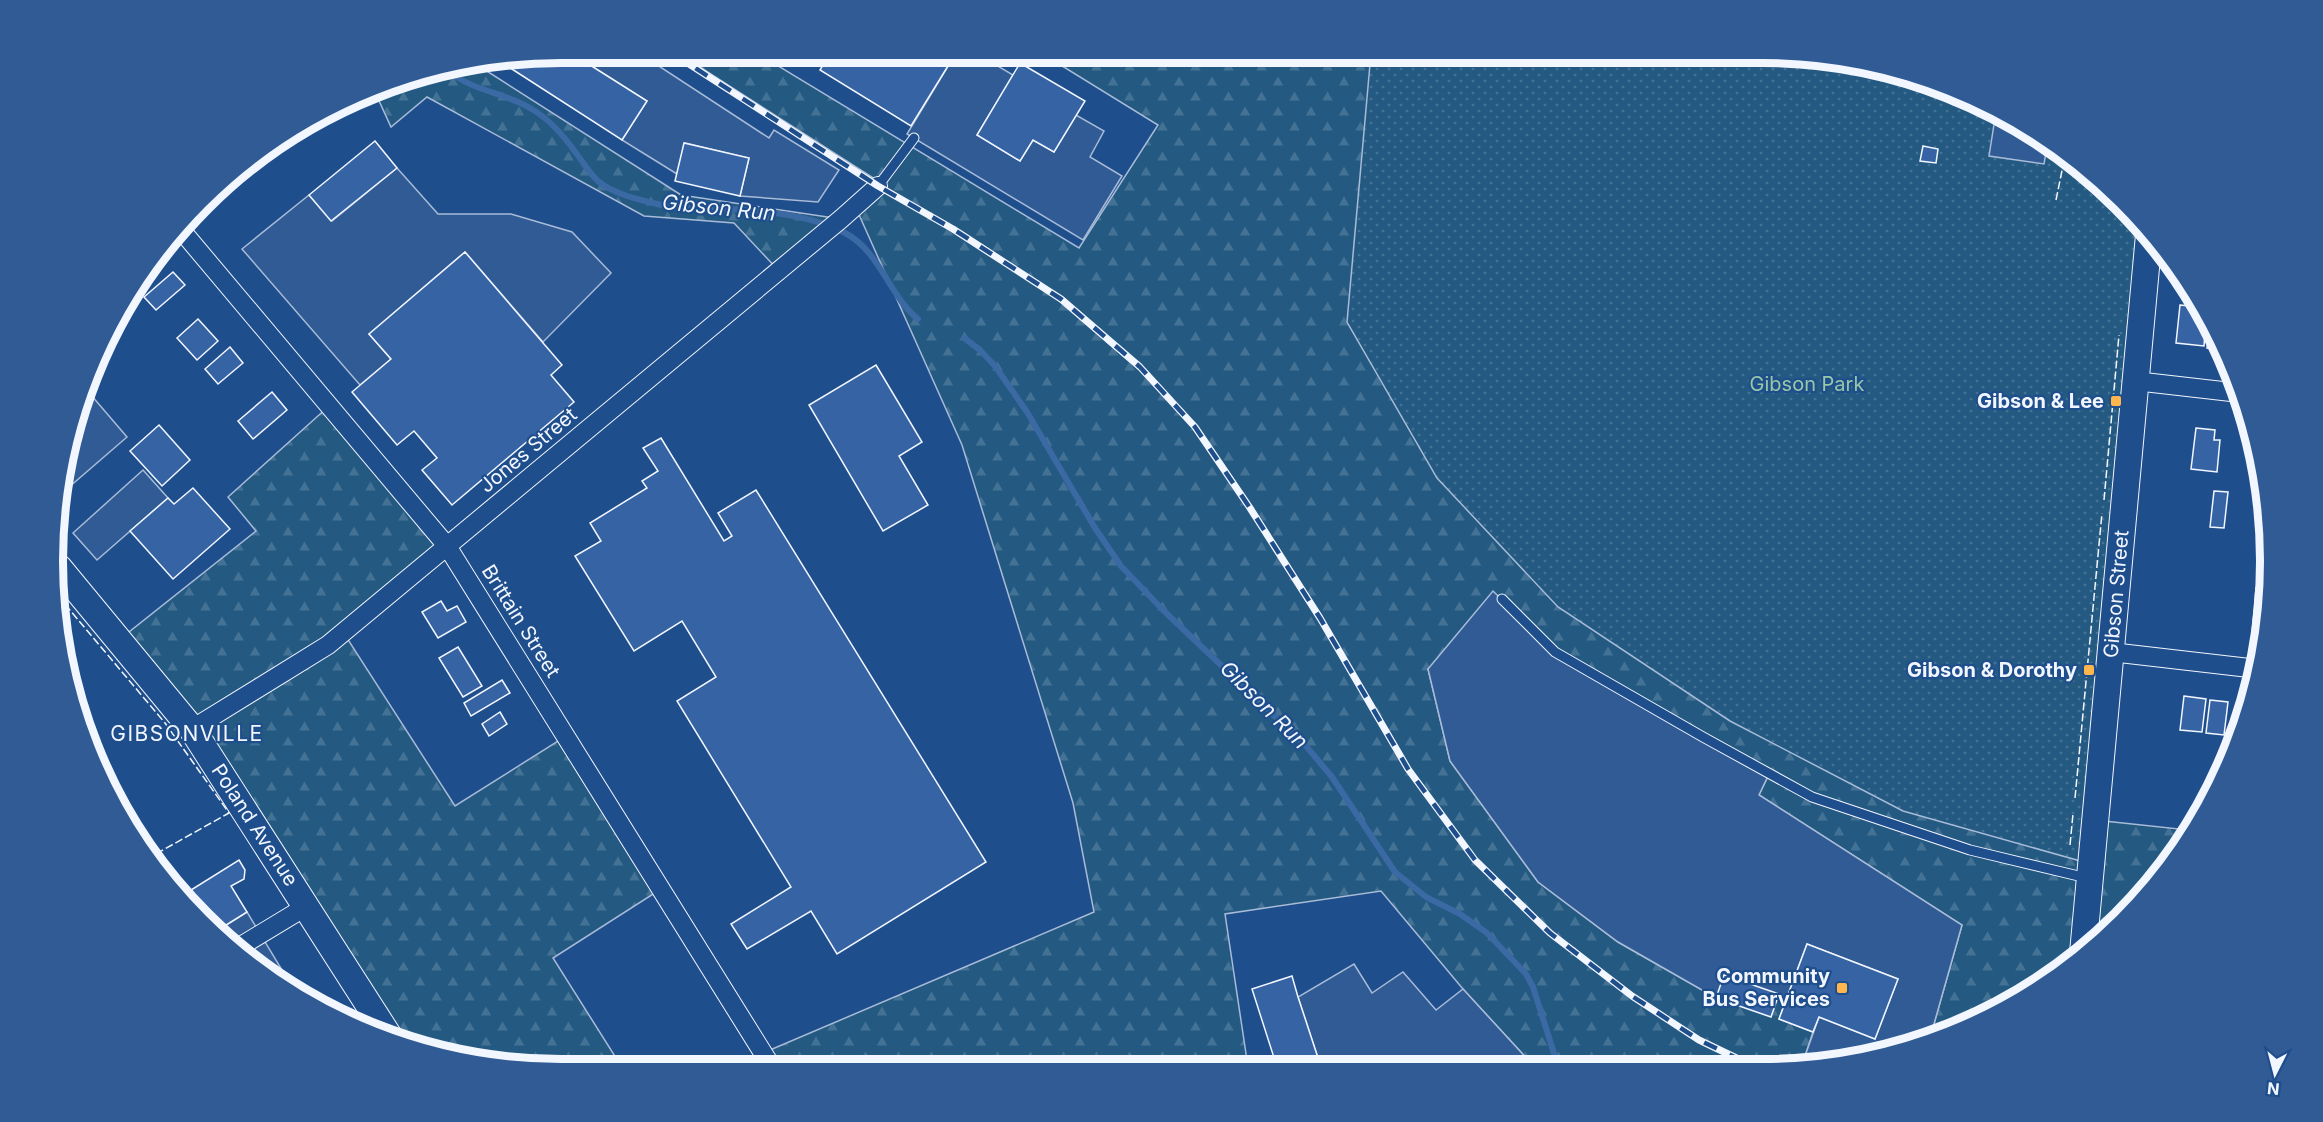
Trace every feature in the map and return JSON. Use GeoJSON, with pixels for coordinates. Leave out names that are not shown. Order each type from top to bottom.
{"type":"FeatureCollection","features":[{"type":"Feature","properties":{"kind":"street","name":"Jones Street"},"geometry":{"type":"LineString","coordinates":[[192,729],[328,645],[805,250],[878,186]]}},
{"type":"Feature","properties":{"kind":"street","name":"Brittain Street"},"geometry":{"type":"LineString","coordinates":[[185,235],[447,546],[767,1059]]}},
{"type":"Feature","properties":{"kind":"street","name":"Gibson Street"},"geometry":{"type":"LineString","coordinates":[[2084,940],[2148,247]]}},
{"type":"Feature","properties":{"kind":"street"},"geometry":{"type":"LineString","coordinates":[[2135,381],[2230,392]]}},
{"type":"Feature","properties":{"kind":"street","name":"Poland Avenue"},"geometry":{"type":"LineString","coordinates":[[63,573],[192,729],[382,1026]]}},
{"type":"Feature","properties":{"kind":"street"},"geometry":{"type":"LineString","coordinates":[[2110,652],[2248,668]]}},
{"type":"Feature","properties":{"kind":"street"},"geometry":{"type":"LineString","coordinates":[[244,944],[307,906]]}},
{"type":"Feature","properties":{"kind":"lane"},"geometry":{"type":"LineString","coordinates":[[878,186],[914,138]]}},
{"type":"Feature","properties":{"kind":"lane"},"geometry":{"type":"LineString","coordinates":[[1502,599],[1555,652],[1693,732],[1812,797],[1970,850],[2090,879]]}},
{"type":"Feature","properties":{"kind":"green space"},"geometry":{"type":"Polygon","coordinates":[[[694,63],[774,63],[1079,248],[1158,125],[1057,63],[1447,63],[2102,198],[2121,217],[2095,820],[2181,829],[2157,864],[2114,913],[2065,956],[2039,975],[1982,1008],[1933,1029],[1962,925],[1759,795],[1769,774],[1428,669],[1450,761],[1538,882],[1618,942],[1716,998],[1779,994],[1787,997],[1779,1019],[1813,1032],[1805,1056],[1808,1057],[1762,1059],[1527,1059],[1463,989],[1381,891],[1225,914],[1247,1059],[753,1059],[1094,912],[1073,803],[962,445],[856,208],[881,183],[694,63]]]}},
{"type":"Feature","properties":{"kind":"green space","name":"Gibson Park"},"geometry":{"type":"Polygon","coordinates":[[[1370,63],[1762,63],[1827,67],[1922,89],[1982,114],[2039,147],[2065,166],[2114,209],[2148,247],[2091,864],[1903,811],[1730,721],[1558,607],[1437,478],[1347,322],[1370,63]]]}},
{"type":"Feature","properties":{"kind":"green space"},"geometry":{"type":"Polygon","coordinates":[[[484,69],[681,195],[841,219],[779,271],[734,223],[644,216],[427,97],[391,127],[378,98],[432,80],[484,69]]]}},
{"type":"Feature","properties":{"kind":"green space"},"geometry":{"type":"Polygon","coordinates":[[[329,406],[447,546],[343,632],[455,806],[566,736],[661,889],[553,958],[617,1059],[528,1058],[496,1055],[432,1042],[381,1025],[119,640],[256,531],[228,497],[329,406]]]}},
{"type":"Feature","properties":{"kind":"shaded area"},"geometry":{"type":"Polygon","coordinates":[[[587,63],[654,63],[769,138],[774,130],[839,170],[818,202],[740,196],[749,158],[685,143],[677,174],[622,140],[647,101],[587,63]]]}},
{"type":"Feature","properties":{"kind":"shaded area"},"geometry":{"type":"Polygon","coordinates":[[[950,63],[993,63],[1013,75],[977,135],[1020,161],[1033,140],[1054,152],[1076,115],[1104,131],[1090,157],[1122,176],[1083,240],[907,134],[950,63]]]}},
{"type":"Feature","properties":{"kind":"shaded area"},"geometry":{"type":"Polygon","coordinates":[[[1995,121],[2046,152],[2044,164],[1989,156],[1995,121]]]}},
{"type":"Feature","properties":{"kind":"shaded area"},"geometry":{"type":"Polygon","coordinates":[[[397,168],[438,214],[511,214],[572,232],[611,273],[543,342],[465,252],[369,334],[391,359],[360,385],[242,249],[309,195],[332,221],[397,168]]]}},
{"type":"Feature","properties":{"kind":"shaded area"},"geometry":{"type":"Polygon","coordinates":[[[91,395],[127,437],[69,487],[80,432],[91,395]]]}},
{"type":"Feature","properties":{"kind":"shaded area"},"geometry":{"type":"Polygon","coordinates":[[[143,470],[168,498],[97,560],[73,533],[143,470]]]}},
{"type":"Feature","properties":{"kind":"shaded area"},"geometry":{"type":"Polygon","coordinates":[[[1493,591],[1555,652],[1769,774],[1759,795],[1962,925],[1933,1029],[1891,1042],[1808,1057],[1805,1056],[1819,1017],[1875,1039],[1898,979],[1807,944],[1787,997],[1779,994],[1716,998],[1618,942],[1538,882],[1450,761],[1428,669],[1493,591]]]}},
{"type":"Feature","properties":{"kind":"shaded area"},"geometry":{"type":"Polygon","coordinates":[[[247,912],[285,975],[258,956],[224,927],[247,912]]]}},
{"type":"Feature","properties":{"kind":"shaded area"},"geometry":{"type":"Polygon","coordinates":[[[1354,964],[1372,993],[1403,972],[1436,1010],[1463,989],[1527,1059],[1318,1059],[1298,997],[1354,964]]]}},
{"type":"Feature","properties":{"kind":"building"},"geometry":{"type":"Polygon","coordinates":[[[587,63],[647,101],[622,140],[507,66],[587,63]]]}},
{"type":"Feature","properties":{"kind":"building"},"geometry":{"type":"Polygon","coordinates":[[[824,63],[950,63],[911,126],[820,70],[824,63]]]}},
{"type":"Feature","properties":{"kind":"building"},"geometry":{"type":"Polygon","coordinates":[[[1020,63],[1085,101],[1054,152],[1033,140],[1020,161],[977,135],[1020,63]]]}},
{"type":"Feature","properties":{"kind":"building"},"geometry":{"type":"Polygon","coordinates":[[[375,141],[397,168],[331,221],[309,195],[375,141]]]}},
{"type":"Feature","properties":{"kind":"building"},"geometry":{"type":"Polygon","coordinates":[[[684,143],[749,158],[740,196],[675,181],[684,143]]]}},
{"type":"Feature","properties":{"kind":"building"},"geometry":{"type":"Polygon","coordinates":[[[1923,146],[1938,149],[1936,163],[1920,161],[1923,146]]]}},
{"type":"Feature","properties":{"kind":"building"},"geometry":{"type":"Polygon","coordinates":[[[465,252],[562,365],[551,375],[574,402],[452,505],[422,470],[437,458],[414,431],[397,445],[352,392],[391,359],[369,334],[465,252]]]}},
{"type":"Feature","properties":{"kind":"building"},"geometry":{"type":"Polygon","coordinates":[[[173,272],[185,285],[156,310],[144,297],[173,272]]]}},
{"type":"Feature","properties":{"kind":"building"},"geometry":{"type":"Polygon","coordinates":[[[2180,305],[2189,306],[2205,334],[2204,346],[2176,343],[2180,305]]]}},
{"type":"Feature","properties":{"kind":"building"},"geometry":{"type":"Polygon","coordinates":[[[198,319],[218,341],[197,360],[177,338],[198,319]]]}},
{"type":"Feature","properties":{"kind":"building"},"geometry":{"type":"Polygon","coordinates":[[[2208,339],[2212,349],[2207,348],[2208,339]]]}},
{"type":"Feature","properties":{"kind":"building"},"geometry":{"type":"Polygon","coordinates":[[[230,347],[243,363],[218,384],[205,369],[230,347]]]}},
{"type":"Feature","properties":{"kind":"building"},"geometry":{"type":"Polygon","coordinates":[[[876,365],[922,442],[899,456],[928,505],[883,531],[809,405],[876,365]]]}},
{"type":"Feature","properties":{"kind":"building"},"geometry":{"type":"Polygon","coordinates":[[[272,392],[287,410],[253,439],[238,421],[272,392]]]}},
{"type":"Feature","properties":{"kind":"building"},"geometry":{"type":"Polygon","coordinates":[[[159,425],[190,460],[162,486],[130,451],[159,425]]]}},
{"type":"Feature","properties":{"kind":"building"},"geometry":{"type":"Polygon","coordinates":[[[2196,428],[2215,430],[2214,440],[2220,440],[2217,472],[2191,469],[2196,428]]]}},
{"type":"Feature","properties":{"kind":"building"},"geometry":{"type":"Polygon","coordinates":[[[661,438],[724,541],[732,536],[718,513],[756,490],[986,862],[837,954],[811,911],[747,949],[731,924],[791,887],[677,701],[716,677],[682,621],[634,651],[575,556],[601,541],[590,523],[647,488],[642,481],[658,471],[643,448],[661,438]]]}},
{"type":"Feature","properties":{"kind":"building"},"geometry":{"type":"Polygon","coordinates":[[[193,488],[230,529],[173,579],[130,531],[168,498],[174,504],[193,488]]]}},
{"type":"Feature","properties":{"kind":"building"},"geometry":{"type":"Polygon","coordinates":[[[2214,491],[2228,492],[2224,528],[2210,527],[2214,491]]]}},
{"type":"Feature","properties":{"kind":"building"},"geometry":{"type":"Polygon","coordinates":[[[2256,588],[2259,588],[2256,626],[2255,633],[2252,633],[2256,588]]]}},
{"type":"Feature","properties":{"kind":"building"},"geometry":{"type":"Polygon","coordinates":[[[441,601],[447,611],[457,606],[466,622],[438,638],[422,612],[441,601]]]}},
{"type":"Feature","properties":{"kind":"building"},"geometry":{"type":"Polygon","coordinates":[[[458,647],[482,686],[463,697],[439,658],[458,647]]]}},
{"type":"Feature","properties":{"kind":"building"},"geometry":{"type":"Polygon","coordinates":[[[502,680],[510,693],[471,716],[464,703],[502,680]]]}},
{"type":"Feature","properties":{"kind":"building"},"geometry":{"type":"Polygon","coordinates":[[[2184,696],[2206,699],[2202,732],[2180,730],[2184,696]]]}},
{"type":"Feature","properties":{"kind":"building"},"geometry":{"type":"Polygon","coordinates":[[[2210,700],[2228,702],[2224,735],[2206,733],[2210,700]]]}},
{"type":"Feature","properties":{"kind":"building"},"geometry":{"type":"Polygon","coordinates":[[[500,712],[507,724],[489,736],[482,724],[500,712]]]}},
{"type":"Feature","properties":{"kind":"building"},"geometry":{"type":"Polygon","coordinates":[[[239,860],[245,870],[244,879],[231,886],[247,912],[224,927],[189,891],[239,860]]]}},
{"type":"Feature","properties":{"kind":"building","name":"Community Bus Services"},"geometry":{"type":"Polygon","coordinates":[[[1807,944],[1898,979],[1875,1039],[1819,1017],[1813,1032],[1779,1019],[1807,944]]]}},
{"type":"Feature","properties":{"kind":"building"},"geometry":{"type":"Polygon","coordinates":[[[1724,975],[1779,994],[1771,1017],[1716,998],[1724,975]]]}},
{"type":"Feature","properties":{"kind":"building"},"geometry":{"type":"Polygon","coordinates":[[[1292,976],[1318,1059],[1274,1059],[1252,989],[1292,976]]]}},
{"type":"Feature","properties":{"kind":"waterway","name":"Gibson Run"},"geometry":{"type":"LineString","coordinates":[[454,75],[537,112],[561,134],[595,178],[617,192],[664,206],[732,209],[796,216],[845,233],[867,251],[899,298],[918,319]]}},
{"type":"Feature","properties":{"kind":"waterway","name":"Gibson Run"},"geometry":{"type":"LineString","coordinates":[[964,338],[980,350],[995,366],[1027,412],[1095,528],[1121,566],[1163,610],[1306,746],[1332,777],[1395,872],[1426,897],[1460,914],[1487,933],[1526,974],[1533,987],[1556,1059]]}},
{"type":"Feature","properties":{"kind":"railway"},"geometry":{"type":"LineString","coordinates":[[687,63],[878,186],[953,229],[1061,299],[1140,367],[1195,427],[1320,618],[1408,769],[1475,860],[1550,933],[1632,996],[1699,1040],[1739,1059]]}},
{"type":"Feature","properties":{"kind":"fence"},"geometry":{"type":"LineString","coordinates":[[2056,200],[2063,165]]}},
{"type":"Feature","properties":{"kind":"fence"},"geometry":{"type":"LineString","coordinates":[[2104,500],[2119,335]]}},
{"type":"Feature","properties":{"kind":"fence"},"geometry":{"type":"LineString","coordinates":[[2075,798],[2102,513]]}},
{"type":"Feature","properties":{"kind":"fence"},"geometry":{"type":"LineString","coordinates":[[65,604],[165,723],[229,813],[158,853]]}},
{"type":"Feature","properties":{"kind":"fence"},"geometry":{"type":"LineString","coordinates":[[2070,845],[2073,814]]}},
{"type":"Feature","properties":{"kind":"place","name":"Gibson & Lee"},"geometry":{"type":"Point","coordinates":[2116,401]}},
{"type":"Feature","properties":{"kind":"place","name":"Gibson & Dorothy"},"geometry":{"type":"Point","coordinates":[2089,670]}},
{"type":"Feature","properties":{"kind":"place","name":"Community Bus Services"},"geometry":{"type":"Point","coordinates":[1842,988]}},
{"type":"Feature","properties":{"kind":"district","name":"GIBSONVILLE"},"geometry":{"type":"Point","coordinates":[187,734]}}]}
